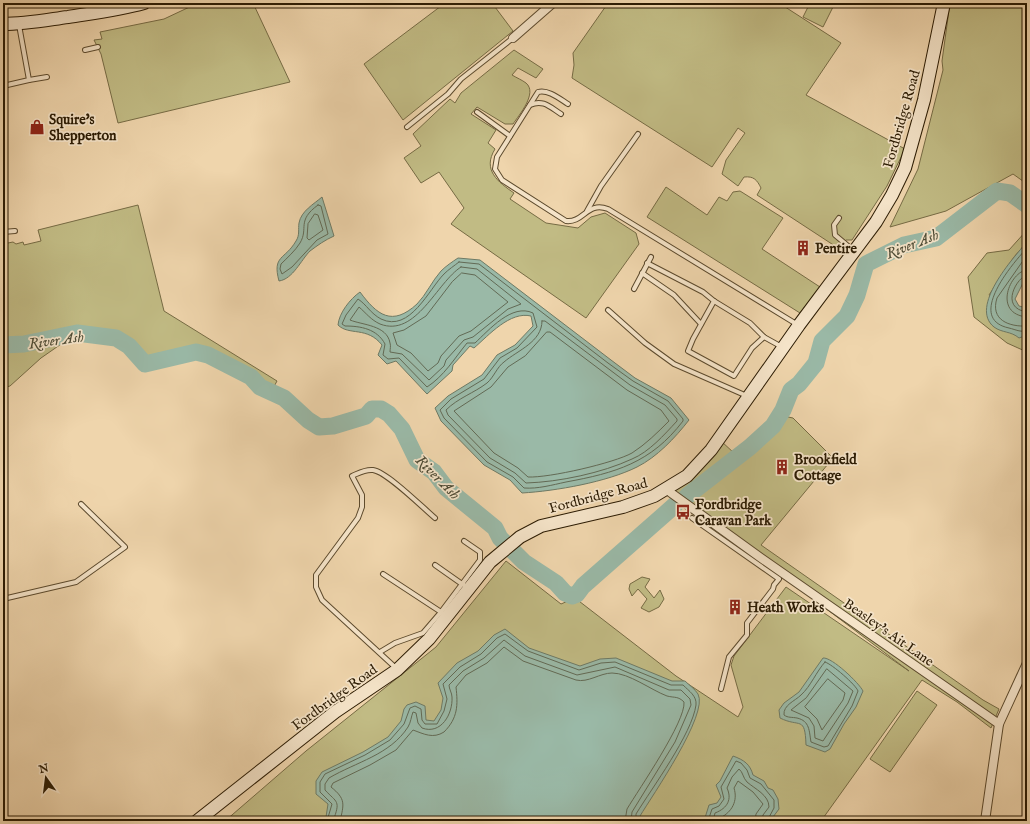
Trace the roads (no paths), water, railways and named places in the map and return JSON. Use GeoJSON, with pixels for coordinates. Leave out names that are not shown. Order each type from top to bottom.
{"type":"FeatureCollection","features":[{"type":"Feature","properties":{"kind":"street"},"geometry":{"type":"LineString","coordinates":[[3,24],[19,24],[144,3]]}},
{"type":"Feature","properties":{"kind":"street"},"geometry":{"type":"LineString","coordinates":[[513,38],[553,3]]}},
{"type":"Feature","properties":{"kind":"street","name":"Fordbridge Road"},"geometry":{"type":"LineString","coordinates":[[197,821],[335,712],[397,670],[430,639],[465,586],[502,551],[520,537],[541,526],[623,507],[654,496],[667,490],[687,476],[711,450],[799,325],[876,222],[892,195],[904,168],[924,100],[944,3]]}},
{"type":"Feature","properties":{"kind":"street","name":"Beasley's Ait Lane"},"geometry":{"type":"LineString","coordinates":[[667,490],[786,576],[999,724]]}},
{"type":"Feature","properties":{"kind":"street"},"geometry":{"type":"LineString","coordinates":[[985,821],[999,724],[1027,663]]}},
{"type":"Feature","properties":{"kind":"lane"},"geometry":{"type":"LineString","coordinates":[[19,24],[29,80]]}},
{"type":"Feature","properties":{"kind":"lane"},"geometry":{"type":"LineString","coordinates":[[407,127],[448,94],[461,79],[513,38]]}},
{"type":"Feature","properties":{"kind":"lane"},"geometry":{"type":"LineString","coordinates":[[85,50],[98,47]]}},
{"type":"Feature","properties":{"kind":"lane"},"geometry":{"type":"LineString","coordinates":[[3,86],[47,77]]}},
{"type":"Feature","properties":{"kind":"lane"},"geometry":{"type":"LineString","coordinates":[[568,104],[548,92],[538,92],[495,163],[498,175],[502,180],[566,220],[571,221],[577,219],[587,211],[597,207],[608,209],[799,325]]}},
{"type":"Feature","properties":{"kind":"lane"},"geometry":{"type":"LineString","coordinates":[[530,105],[537,102],[543,102],[561,114]]}},
{"type":"Feature","properties":{"kind":"lane"},"geometry":{"type":"LineString","coordinates":[[476,112],[510,136]]}},
{"type":"Feature","properties":{"kind":"lane"},"geometry":{"type":"LineString","coordinates":[[587,211],[602,186],[638,134]]}},
{"type":"Feature","properties":{"kind":"lane"},"geometry":{"type":"LineString","coordinates":[[839,218],[834,225],[835,235],[854,251]]}},
{"type":"Feature","properties":{"kind":"lane"},"geometry":{"type":"LineString","coordinates":[[3,232],[15,231]]}},
{"type":"Feature","properties":{"kind":"lane"},"geometry":{"type":"LineString","coordinates":[[634,289],[651,257]]}},
{"type":"Feature","properties":{"kind":"lane"},"geometry":{"type":"LineString","coordinates":[[647,263],[702,292],[750,323],[764,337],[784,348]]}},
{"type":"Feature","properties":{"kind":"lane"},"geometry":{"type":"LineString","coordinates":[[642,273],[674,295],[701,324]]}},
{"type":"Feature","properties":{"kind":"lane"},"geometry":{"type":"LineString","coordinates":[[714,301],[688,351],[734,376],[752,348],[764,337]]}},
{"type":"Feature","properties":{"kind":"lane"},"geometry":{"type":"LineString","coordinates":[[608,310],[646,343],[674,364],[749,397]]}},
{"type":"Feature","properties":{"kind":"lane"},"geometry":{"type":"LineString","coordinates":[[397,670],[380,652],[322,600],[316,587],[316,575],[358,518],[362,507],[362,495],[352,476],[364,470],[374,470],[385,476],[435,518]]}},
{"type":"Feature","properties":{"kind":"lane"},"geometry":{"type":"LineString","coordinates":[[3,600],[76,582],[126,547],[81,504]]}},
{"type":"Feature","properties":{"kind":"lane"},"geometry":{"type":"LineString","coordinates":[[692,518],[779,579],[747,623],[747,635],[729,657],[721,689]]}},
{"type":"Feature","properties":{"kind":"lane"},"geometry":{"type":"LineString","coordinates":[[380,652],[395,643],[423,633],[465,586],[480,560],[480,552],[464,540]]}},
{"type":"Feature","properties":{"kind":"lane"},"geometry":{"type":"LineString","coordinates":[[434,565],[465,586]]}},
{"type":"Feature","properties":{"kind":"lane"},"geometry":{"type":"LineString","coordinates":[[383,574],[441,612]]}},
{"type":"Feature","properties":{"kind":"water"},"geometry":{"type":"Polygon","coordinates":[[[322,197],[334,236],[310,251],[293,273],[284,280],[279,281],[277,273],[278,262],[292,247],[297,239],[299,223],[302,215],[322,197]]]}},
{"type":"Feature","properties":{"kind":"water"},"geometry":{"type":"Polygon","coordinates":[[[1027,242],[1027,275],[1015,299],[1019,306],[1027,308],[1027,335],[1019,338],[1013,334],[994,327],[988,318],[987,308],[990,296],[996,283],[1012,259],[1027,242]]]}},
{"type":"Feature","properties":{"kind":"water"},"geometry":{"type":"Polygon","coordinates":[[[458,258],[480,260],[635,378],[671,398],[689,420],[678,434],[659,452],[637,467],[611,477],[581,485],[522,493],[510,480],[484,465],[441,421],[435,408],[448,396],[482,375],[497,355],[515,345],[533,326],[531,316],[523,315],[508,320],[500,325],[474,348],[470,346],[453,365],[452,371],[427,394],[396,361],[387,364],[378,355],[382,345],[376,339],[370,335],[347,330],[338,325],[340,316],[352,298],[360,292],[373,307],[386,315],[400,315],[408,311],[417,304],[441,271],[458,258]]]}},
{"type":"Feature","properties":{"kind":"water"},"geometry":{"type":"Polygon","coordinates":[[[505,629],[529,648],[580,666],[600,659],[616,658],[672,681],[685,681],[697,692],[699,704],[688,736],[667,774],[640,816],[640,821],[322,821],[326,817],[328,804],[316,794],[316,781],[322,772],[363,752],[388,737],[401,721],[404,709],[407,705],[416,702],[425,706],[426,720],[434,721],[441,710],[443,698],[438,683],[457,663],[478,651],[494,635],[505,629]]]}},
{"type":"Feature","properties":{"kind":"water"},"geometry":{"type":"Polygon","coordinates":[[[823,658],[839,666],[861,687],[863,691],[856,707],[844,724],[830,749],[825,752],[806,745],[803,726],[780,718],[779,710],[784,703],[799,692],[823,658]]]}},
{"type":"Feature","properties":{"kind":"water"},"geometry":{"type":"Polygon","coordinates":[[[733,756],[746,763],[753,775],[764,781],[768,788],[773,790],[778,799],[779,809],[770,821],[704,821],[709,805],[717,803],[721,797],[716,785],[720,781],[733,756]]]}},
{"type":"Feature","properties":{"kind":"waterway","name":"River Ash"},"geometry":{"type":"LineString","coordinates":[[687,496],[750,447],[773,426],[783,410],[791,390],[799,384],[816,363],[822,341],[847,316],[857,295],[866,264],[904,245],[936,238],[997,191],[1010,193],[1027,205]]}},
{"type":"Feature","properties":{"kind":"waterway","name":"River Ash"},"geometry":{"type":"LineString","coordinates":[[3,345],[24,344],[77,333],[116,338],[129,346],[145,364],[196,352],[208,355],[251,377],[260,387],[284,398],[308,420],[319,427],[333,426],[366,416],[372,409],[381,409],[389,414],[402,429],[417,460],[434,472],[446,488],[495,528],[500,538],[524,562],[556,583],[565,593],[572,596],[577,594],[583,586],[675,505]]}},
{"type":"Feature","properties":{"kind":"place","name":"Squire's Shepperton"},"geometry":{"type":"Point","coordinates":[37,127]}},
{"type":"Feature","properties":{"kind":"place","name":"Pentire"},"geometry":{"type":"Point","coordinates":[803,248]}},
{"type":"Feature","properties":{"kind":"place","name":"Brookfield Cottage"},"geometry":{"type":"Point","coordinates":[782,467]}},
{"type":"Feature","properties":{"kind":"place","name":"Fordbridge Caravan Park"},"geometry":{"type":"Point","coordinates":[683,512]}},
{"type":"Feature","properties":{"kind":"place","name":"Heath Works"},"geometry":{"type":"Point","coordinates":[735,607]}}]}
